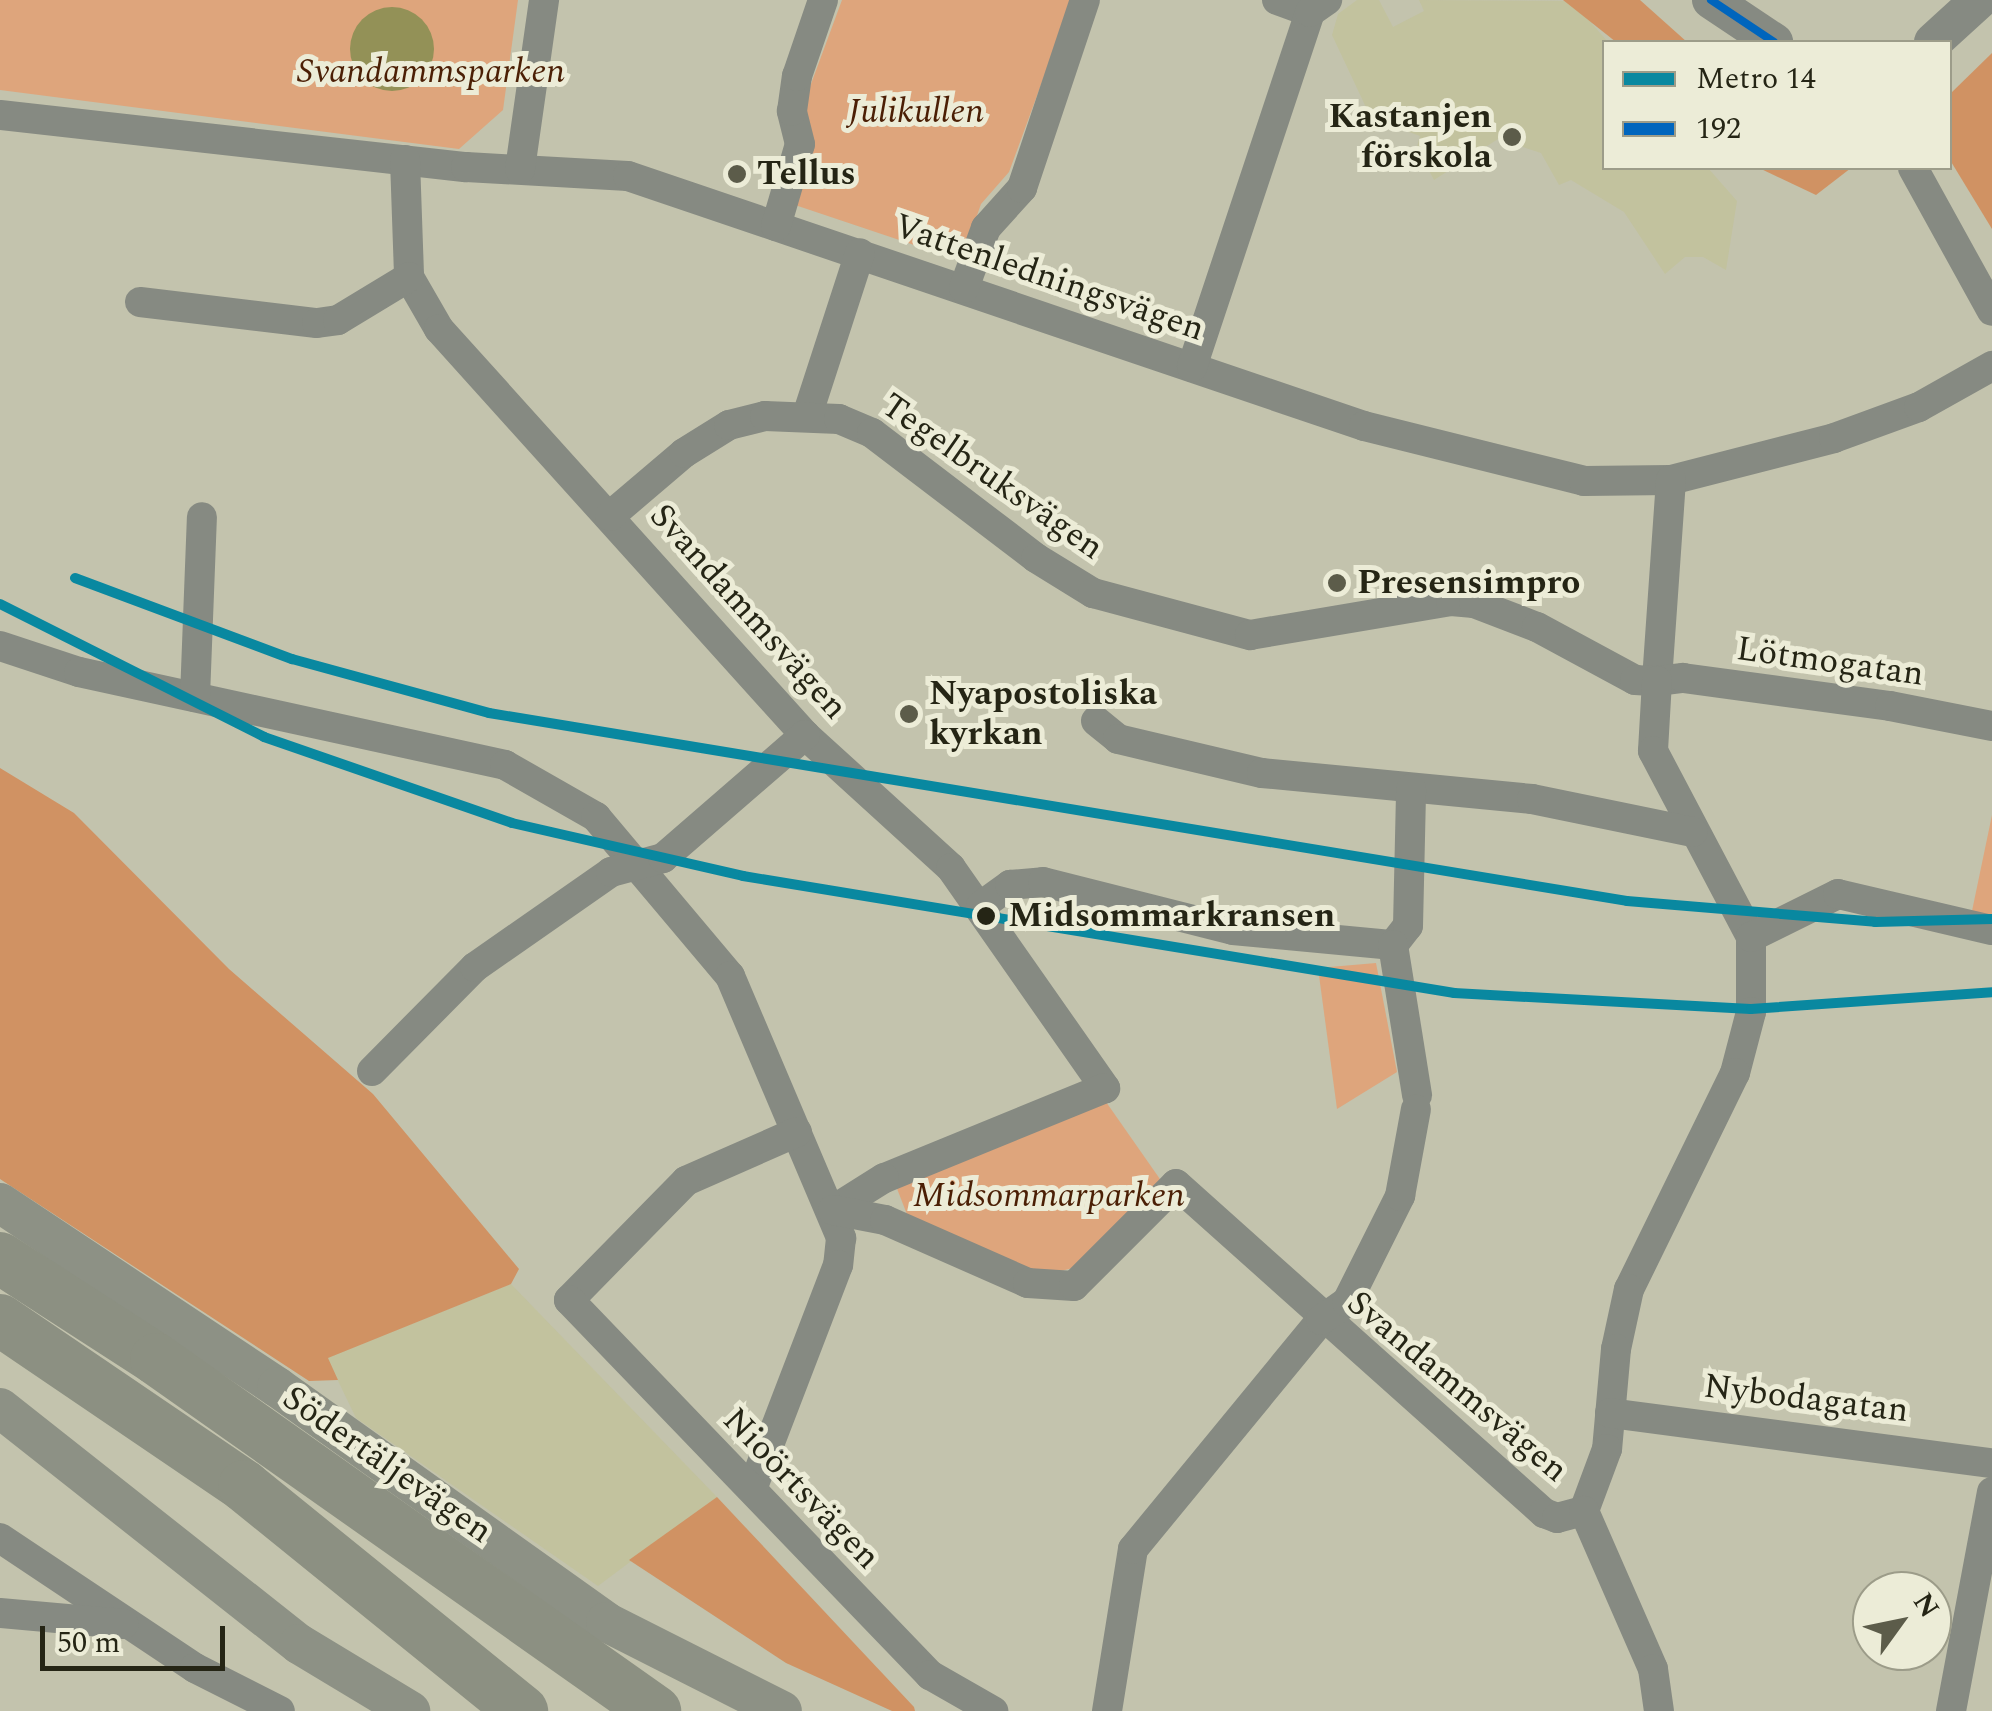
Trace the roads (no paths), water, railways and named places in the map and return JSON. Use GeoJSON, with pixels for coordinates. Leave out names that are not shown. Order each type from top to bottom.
{"type":"FeatureCollection","features":[{"type":"Feature","properties":{"kind":"highway","name":"Södertäljevägen"},"geometry":{"type":"LineString","coordinates":[[0,1258],[156,1360],[467,1582]]}},
{"type":"Feature","properties":{"kind":"highway"},"geometry":{"type":"LineString","coordinates":[[0,1320],[244,1486],[481,1672],[522,1711]]}},
{"type":"Feature","properties":{"kind":"highway"},"geometry":{"type":"LineString","coordinates":[[467,1582],[625,1711]]}},
{"type":"Feature","properties":{"kind":"highway"},"geometry":{"type":"LineString","coordinates":[[467,1582],[655,1711]]}},
{"type":"Feature","properties":{"kind":"highway"},"geometry":{"type":"LineString","coordinates":[[481,1672],[543,1711]]}},
{"type":"Feature","properties":{"kind":"main road","name":"Södertäljevägen"},"geometry":{"type":"LineString","coordinates":[[0,1203],[278,1388],[606,1622],[782,1711]]}},
{"type":"Feature","properties":{"kind":"main road"},"geometry":{"type":"LineString","coordinates":[[0,1408],[299,1644],[410,1711]]}},
{"type":"Feature","properties":{"kind":"street"},"geometry":{"type":"LineString","coordinates":[[520,169],[544,0]]}},
{"type":"Feature","properties":{"kind":"street"},"geometry":{"type":"LineString","coordinates":[[776,226],[800,144],[792,111],[797,76],[823,0]]}},
{"type":"Feature","properties":{"kind":"street"},"geometry":{"type":"LineString","coordinates":[[964,288],[986,228],[1022,188],[1086,0]]}},
{"type":"Feature","properties":{"kind":"street"},"geometry":{"type":"LineString","coordinates":[[1192,367],[1318,6],[1277,0]]}},
{"type":"Feature","properties":{"kind":"street"},"geometry":{"type":"LineString","coordinates":[[1711,0],[1771,40]]}},
{"type":"Feature","properties":{"kind":"street"},"geometry":{"type":"LineString","coordinates":[[1935,40],[1979,0]]}},
{"type":"Feature","properties":{"kind":"street","name":"Vattenledningsvägen"},"geometry":{"type":"LineString","coordinates":[[0,115],[405,160],[628,176],[1364,426],[1584,481],[1671,480],[1834,438],[1919,407],[1992,366]]}},
{"type":"Feature","properties":{"kind":"street","name":"Svandammsvägen"},"geometry":{"type":"LineString","coordinates":[[405,160],[410,277],[439,328],[805,735],[934,850],[981,906],[1105,1088],[884,1178],[832,1210]]}},
{"type":"Feature","properties":{"kind":"street"},"geometry":{"type":"LineString","coordinates":[[1914,170],[1992,310]]}},
{"type":"Feature","properties":{"kind":"street"},"geometry":{"type":"LineString","coordinates":[[807,416],[860,254]]}},
{"type":"Feature","properties":{"kind":"street"},"geometry":{"type":"LineString","coordinates":[[140,302],[317,323],[338,320],[410,277]]}},
{"type":"Feature","properties":{"kind":"street","name":"Tegelbruksvägen"},"geometry":{"type":"LineString","coordinates":[[610,516],[684,453],[728,425],[807,416],[872,433],[1036,558],[1093,593],[1128,604],[1224,630],[1273,636],[1451,601],[1474,603],[1537,628],[1634,680],[1657,681]]}},
{"type":"Feature","properties":{"kind":"street"},"geometry":{"type":"LineString","coordinates":[[1584,1511],[1607,1449],[1629,1289],[1744,1043],[1751,936],[1692,832],[1653,751],[1671,480]]}},
{"type":"Feature","properties":{"kind":"street"},"geometry":{"type":"LineString","coordinates":[[195,697],[202,517]]}},
{"type":"Feature","properties":{"kind":"street"},"geometry":{"type":"LineString","coordinates":[[0,646],[80,672],[528,774],[596,818],[730,976],[841,1238],[838,1264],[752,1488]]}},
{"type":"Feature","properties":{"kind":"street","name":"Lötmogatan"},"geometry":{"type":"LineString","coordinates":[[1657,681],[1683,678],[1890,706],[1992,726]]}},
{"type":"Feature","properties":{"kind":"street"},"geometry":{"type":"LineString","coordinates":[[1096,721],[1118,739],[1262,773],[1532,799],[1692,832]]}},
{"type":"Feature","properties":{"kind":"street"},"geometry":{"type":"LineString","coordinates":[[372,1070],[475,967],[611,872],[663,858],[805,735]]}},
{"type":"Feature","properties":{"kind":"street"},"geometry":{"type":"LineString","coordinates":[[1107,1711],[1132,1549],[1142,1530],[1320,1320],[1348,1302],[1400,1196],[1417,1102],[1393,945],[1408,926],[1411,789]]}},
{"type":"Feature","properties":{"kind":"street"},"geometry":{"type":"LineString","coordinates":[[981,906],[1010,885],[1043,882],[1233,930],[1393,945]]}},
{"type":"Feature","properties":{"kind":"street"},"geometry":{"type":"LineString","coordinates":[[1751,936],[1828,894],[1992,930]]}},
{"type":"Feature","properties":{"kind":"street","name":"Nioörtsvägen"},"geometry":{"type":"LineString","coordinates":[[797,1132],[686,1182],[570,1300],[930,1675],[962,1699],[993,1711]]}},
{"type":"Feature","properties":{"kind":"street","name":"Svandammsvägen"},"geometry":{"type":"LineString","coordinates":[[832,1210],[885,1220],[1028,1283],[1074,1286],[1176,1184],[1320,1320],[1544,1513],[1557,1518],[1584,1511],[1653,1669],[1659,1711]]}},
{"type":"Feature","properties":{"kind":"street","name":"Nybodagatan"},"geometry":{"type":"LineString","coordinates":[[1610,1413],[1992,1463]]}},
{"type":"Feature","properties":{"kind":"street"},"geometry":{"type":"LineString","coordinates":[[1951,1711],[1992,1492]]}},
{"type":"Feature","properties":{"kind":"street"},"geometry":{"type":"LineString","coordinates":[[0,1538],[127,1624],[280,1711]]}},
{"type":"Feature","properties":{"kind":"street"},"geometry":{"type":"LineString","coordinates":[[0,1613],[127,1624]]}},
{"type":"Feature","properties":{"kind":"metro line","name":"14"},"geometry":{"type":"LineString","coordinates":[[75,578],[292,659],[489,713],[1627,901],[1875,922],[1992,919]]}},
{"type":"Feature","properties":{"kind":"metro line","name":"14"},"geometry":{"type":"LineString","coordinates":[[0,604],[264,737],[512,823],[743,876],[1454,993],[1751,1009],[1992,992]]}},
{"type":"Feature","properties":{"kind":"place","name":"Kastanjen förskola"},"geometry":{"type":"Point","coordinates":[1512,137]}},
{"type":"Feature","properties":{"kind":"place","name":"Tellus"},"geometry":{"type":"Point","coordinates":[737,174]}},
{"type":"Feature","properties":{"kind":"place","name":"Presensimpro"},"geometry":{"type":"Point","coordinates":[1337,583]}},
{"type":"Feature","properties":{"kind":"place","name":"Nyapostoliska kyrkan"},"geometry":{"type":"Point","coordinates":[909,714]}},
{"type":"Feature","properties":{"kind":"place","name":"Midsommarkransen"},"geometry":{"type":"Point","coordinates":[986,916]}},
{"type":"Feature","properties":{"kind":"park label","name":"Svandammsparken"},"geometry":{"type":"Point","coordinates":[431,72]}},
{"type":"Feature","properties":{"kind":"park label","name":"Julikullen"},"geometry":{"type":"Point","coordinates":[916,112]}},
{"type":"Feature","properties":{"kind":"park label","name":"Midsommarparken"},"geometry":{"type":"Point","coordinates":[1049,1196]}}]}
